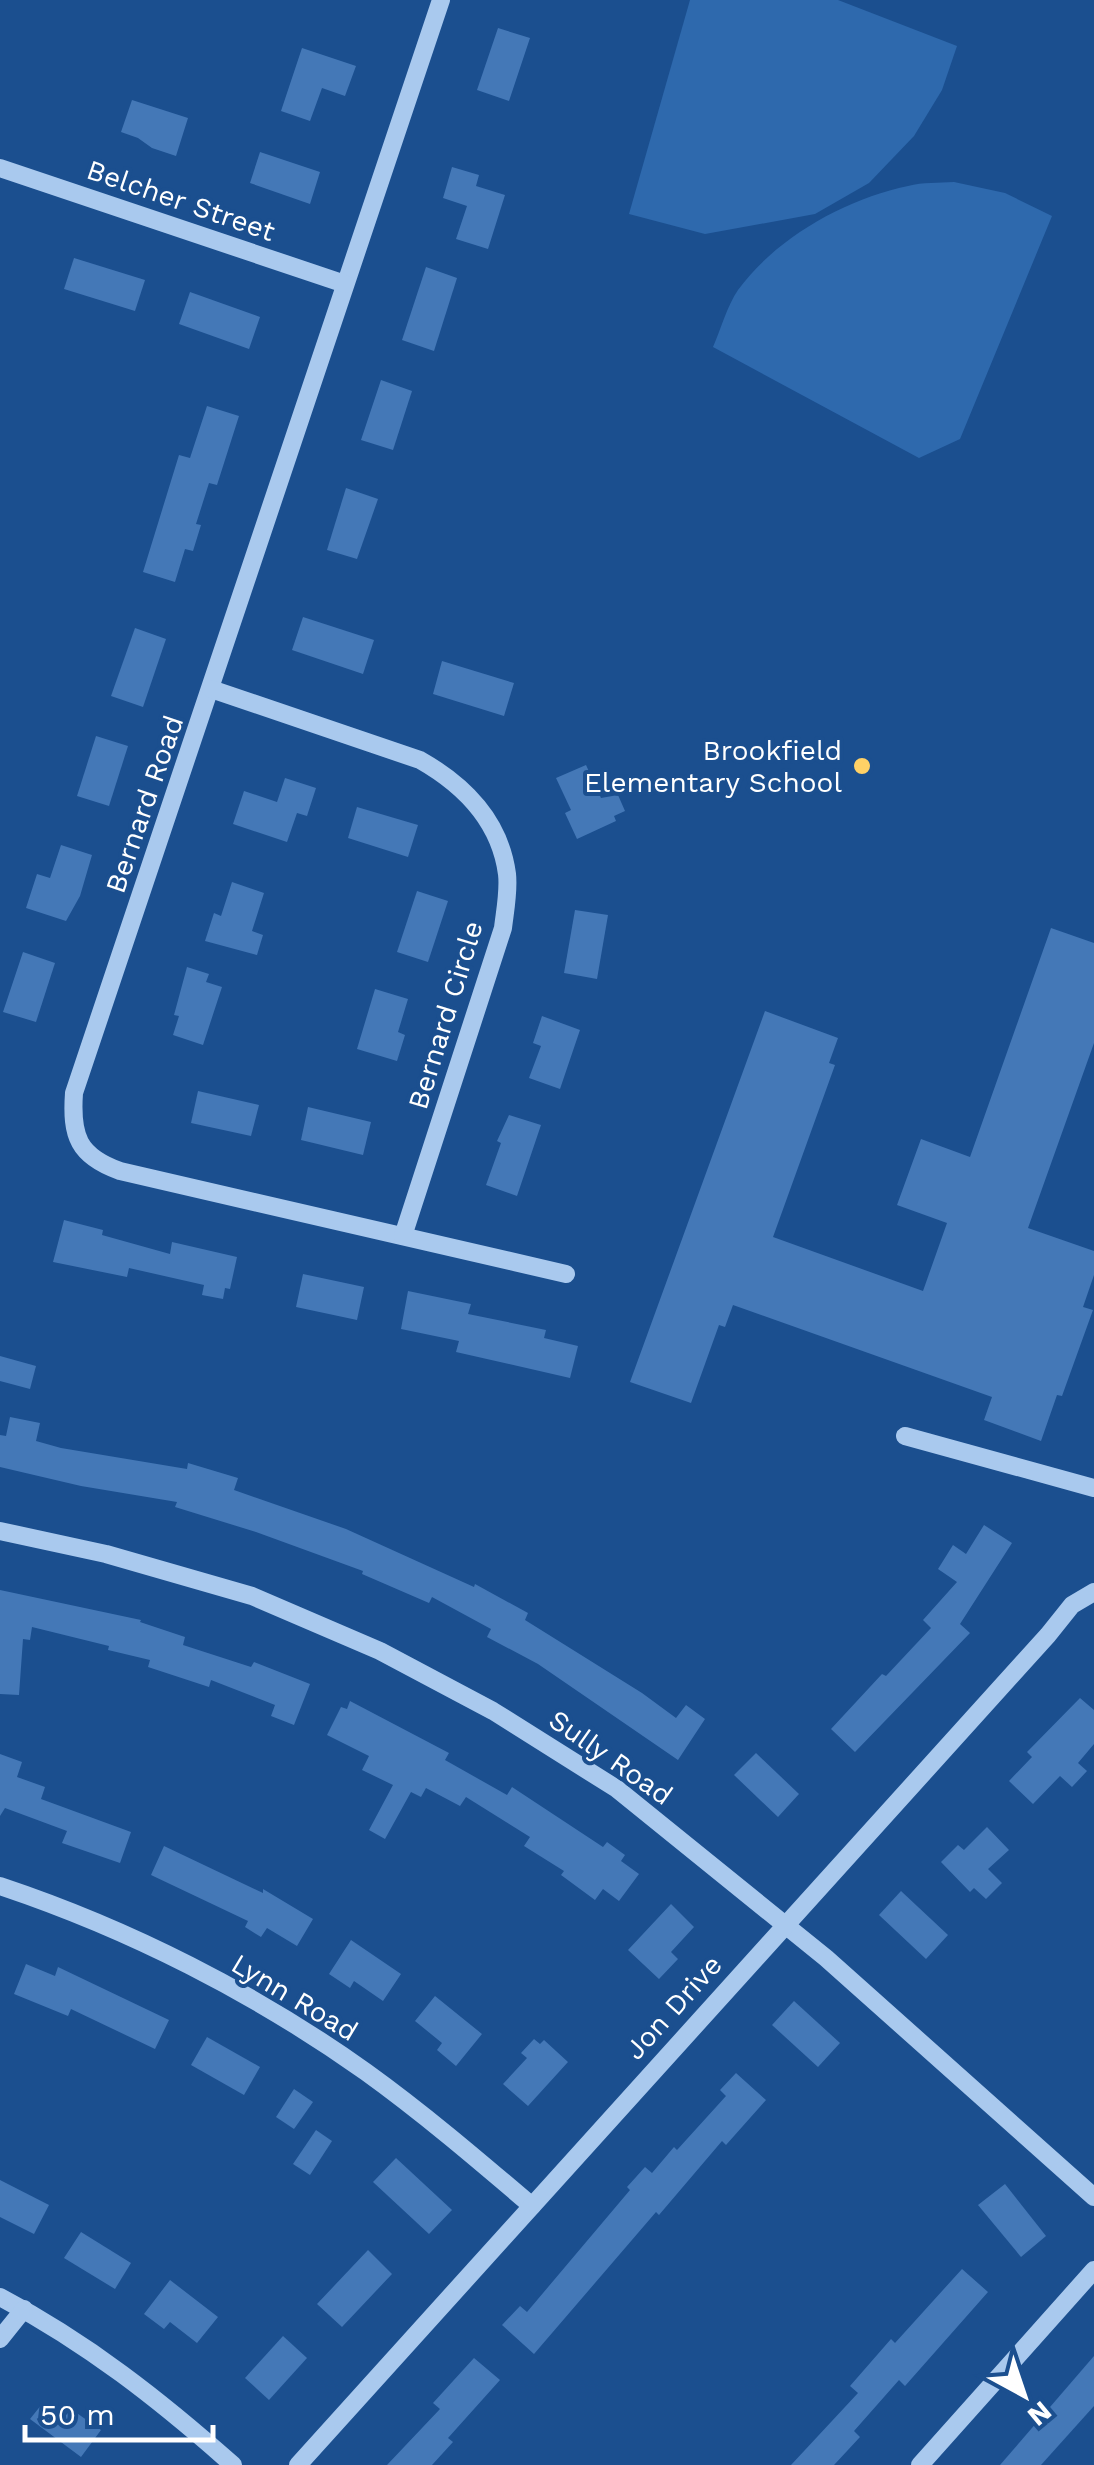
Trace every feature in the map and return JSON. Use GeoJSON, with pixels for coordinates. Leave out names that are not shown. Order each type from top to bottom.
{"type":"FeatureCollection","features":[{"type":"Feature","properties":{"kind":"street","name":"Bernard Road"},"geometry":{"type":"LineString","coordinates":[[440,0],[74,1093],[72,1122],[80,1146],[98,1163],[120,1171],[566,1274]]}},
{"type":"Feature","properties":{"kind":"street","name":"Belcher Street"},"geometry":{"type":"LineString","coordinates":[[0,168],[345,284]]}},
{"type":"Feature","properties":{"kind":"street","name":"Bernard Circle"},"geometry":{"type":"LineString","coordinates":[[212,689],[420,760],[448,776],[472,798],[502,850],[508,878],[503,928],[403,1236]]}},
{"type":"Feature","properties":{"kind":"street"},"geometry":{"type":"LineString","coordinates":[[905,1436],[1094,1488]]}},
{"type":"Feature","properties":{"kind":"street","name":"Sully Road"},"geometry":{"type":"LineString","coordinates":[[0,1532],[106,1554],[252,1596],[398,1660],[493,1711],[617,1789],[784,1924],[1094,2197]]}},
{"type":"Feature","properties":{"kind":"street","name":"Jon Drive"},"geometry":{"type":"LineString","coordinates":[[298,2465],[1072,1604],[1094,1592]]}},
{"type":"Feature","properties":{"kind":"street","name":"Lynn Road"},"geometry":{"type":"LineString","coordinates":[[0,1886],[110,1927],[279,2016],[367,2073],[532,2206]]}},
{"type":"Feature","properties":{"kind":"street"},"geometry":{"type":"LineString","coordinates":[[920,2465],[1094,2270]]}},
{"type":"Feature","properties":{"kind":"street"},"geometry":{"type":"LineString","coordinates":[[0,2296],[109,2363],[234,2465]]}},
{"type":"Feature","properties":{"kind":"street"},"geometry":{"type":"LineString","coordinates":[[0,2339],[24,2310]]}},
{"type":"Feature","properties":{"kind":"shaded area"},"geometry":{"type":"Polygon","coordinates":[[[690,0],[838,0],[957,46],[942,90],[914,136],[869,183],[815,214],[705,234],[629,214],[690,0]]]}},
{"type":"Feature","properties":{"kind":"shaded area"},"geometry":{"type":"Polygon","coordinates":[[[954,182],[1005,193],[1052,216],[960,439],[919,458],[713,347],[738,290],[792,238],[860,200],[919,184],[954,182]]]}},
{"type":"Feature","properties":{"kind":"building"},"geometry":{"type":"Polygon","coordinates":[[[498,28],[530,38],[509,101],[477,90],[498,28]]]}},
{"type":"Feature","properties":{"kind":"building"},"geometry":{"type":"Polygon","coordinates":[[[302,48],[356,66],[345,96],[322,88],[310,121],[281,111],[302,48]]]}},
{"type":"Feature","properties":{"kind":"building"},"geometry":{"type":"Polygon","coordinates":[[[132,100],[188,118],[176,156],[121,132],[132,100]]]}},
{"type":"Feature","properties":{"kind":"building"},"geometry":{"type":"Polygon","coordinates":[[[260,152],[320,172],[310,204],[250,183],[260,152]]]}},
{"type":"Feature","properties":{"kind":"building"},"geometry":{"type":"Polygon","coordinates":[[[452,167],[479,175],[476,186],[505,195],[488,249],[456,239],[467,206],[443,198],[452,167]]]}},
{"type":"Feature","properties":{"kind":"building"},"geometry":{"type":"Polygon","coordinates":[[[74,258],[145,280],[135,311],[64,289],[74,258]]]}},
{"type":"Feature","properties":{"kind":"building"},"geometry":{"type":"Polygon","coordinates":[[[426,267],[457,278],[434,351],[402,340],[426,267]]]}},
{"type":"Feature","properties":{"kind":"building"},"geometry":{"type":"Polygon","coordinates":[[[190,292],[260,317],[249,349],[179,324],[190,292]]]}},
{"type":"Feature","properties":{"kind":"building"},"geometry":{"type":"Polygon","coordinates":[[[381,380],[412,391],[393,450],[361,440],[381,380]]]}},
{"type":"Feature","properties":{"kind":"building"},"geometry":{"type":"Polygon","coordinates":[[[207,406],[239,416],[217,485],[209,483],[196,524],[201,525],[193,551],[185,549],[175,582],[143,572],[179,455],[190,458],[207,406]]]}},
{"type":"Feature","properties":{"kind":"building"},"geometry":{"type":"Polygon","coordinates":[[[346,488],[378,499],[357,559],[327,550],[346,488]]]}},
{"type":"Feature","properties":{"kind":"building"},"geometry":{"type":"Polygon","coordinates":[[[303,617],[374,640],[363,674],[292,650],[303,617]]]}},
{"type":"Feature","properties":{"kind":"building"},"geometry":{"type":"Polygon","coordinates":[[[135,628],[166,639],[143,707],[111,696],[135,628]]]}},
{"type":"Feature","properties":{"kind":"building"},"geometry":{"type":"Polygon","coordinates":[[[442,661],[514,683],[504,716],[433,694],[442,661]]]}},
{"type":"Feature","properties":{"kind":"building"},"geometry":{"type":"Polygon","coordinates":[[[96,736],[128,746],[109,806],[77,796],[96,736]]]}},
{"type":"Feature","properties":{"kind":"building"},"geometry":{"type":"Polygon","coordinates":[[[586,765],[601,798],[618,795],[625,811],[614,816],[616,821],[577,839],[565,813],[571,810],[556,778],[586,765]]]}},
{"type":"Feature","properties":{"kind":"building"},"geometry":{"type":"Polygon","coordinates":[[[285,778],[316,788],[307,816],[297,813],[287,842],[233,824],[244,791],[277,802],[285,778]]]}},
{"type":"Feature","properties":{"kind":"building"},"geometry":{"type":"Polygon","coordinates":[[[357,807],[418,825],[408,857],[348,838],[357,807]]]}},
{"type":"Feature","properties":{"kind":"building"},"geometry":{"type":"Polygon","coordinates":[[[61,845],[92,855],[80,896],[66,921],[26,908],[37,874],[50,878],[61,845]]]}},
{"type":"Feature","properties":{"kind":"building"},"geometry":{"type":"Polygon","coordinates":[[[232,882],[264,893],[252,931],[263,935],[257,955],[205,941],[214,913],[221,916],[232,882]]]}},
{"type":"Feature","properties":{"kind":"building"},"geometry":{"type":"Polygon","coordinates":[[[417,891],[448,901],[428,962],[397,952],[417,891]]]}},
{"type":"Feature","properties":{"kind":"building"},"geometry":{"type":"Polygon","coordinates":[[[575,910],[608,915],[597,979],[564,973],[575,910]]]}},
{"type":"Feature","properties":{"kind":"building"},"geometry":{"type":"Polygon","coordinates":[[[1051,928],[1094,943],[1094,1043],[1028,1228],[1094,1251],[1094,1275],[1083,1307],[1093,1310],[1041,1441],[984,1420],[992,1397],[733,1305],[725,1327],[719,1325],[691,1403],[630,1382],[765,1011],[838,1038],[829,1063],[835,1065],[773,1237],[923,1291],[947,1223],[897,1205],[921,1139],[970,1157],[1051,928]]]}},
{"type":"Feature","properties":{"kind":"building"},"geometry":{"type":"Polygon","coordinates":[[[23,952],[55,963],[36,1022],[3,1012],[23,952]]]}},
{"type":"Feature","properties":{"kind":"building"},"geometry":{"type":"Polygon","coordinates":[[[187,967],[209,974],[206,982],[222,987],[203,1045],[173,1035],[179,1016],[174,1015],[187,967]]]}},
{"type":"Feature","properties":{"kind":"building"},"geometry":{"type":"Polygon","coordinates":[[[375,989],[408,999],[398,1032],[405,1035],[397,1061],[357,1049],[375,989]]]}},
{"type":"Feature","properties":{"kind":"building"},"geometry":{"type":"Polygon","coordinates":[[[542,1016],[580,1030],[560,1089],[529,1078],[541,1046],[533,1043],[542,1016]]]}},
{"type":"Feature","properties":{"kind":"building"},"geometry":{"type":"Polygon","coordinates":[[[198,1091],[259,1105],[251,1136],[191,1123],[198,1091]]]}},
{"type":"Feature","properties":{"kind":"building"},"geometry":{"type":"Polygon","coordinates":[[[308,1107],[371,1122],[363,1155],[301,1140],[308,1107]]]}},
{"type":"Feature","properties":{"kind":"building"},"geometry":{"type":"Polygon","coordinates":[[[509,1115],[541,1125],[517,1196],[486,1185],[501,1143],[497,1141],[509,1115]]]}},
{"type":"Feature","properties":{"kind":"building"},"geometry":{"type":"Polygon","coordinates":[[[64,1220],[170,1254],[172,1242],[237,1257],[230,1289],[225,1288],[223,1299],[202,1295],[204,1285],[129,1268],[127,1277],[53,1262],[64,1220]]]}},
{"type":"Feature","properties":{"kind":"building"},"geometry":{"type":"Polygon","coordinates":[[[303,1274],[364,1287],[357,1320],[296,1307],[303,1274]]]}},
{"type":"Feature","properties":{"kind":"building"},"geometry":{"type":"Polygon","coordinates":[[[408,1291],[471,1304],[468,1314],[546,1330],[544,1338],[578,1346],[570,1378],[456,1352],[459,1341],[401,1329],[408,1291]]]}},
{"type":"Feature","properties":{"kind":"building"},"geometry":{"type":"Polygon","coordinates":[[[0,1356],[36,1366],[30,1389],[0,1381],[0,1356]]]}},
{"type":"Feature","properties":{"kind":"building"},"geometry":{"type":"Polygon","coordinates":[[[10,1417],[40,1423],[36,1441],[61,1448],[187,1469],[188,1463],[238,1478],[234,1490],[346,1529],[474,1587],[475,1584],[528,1613],[525,1620],[676,1718],[686,1705],[705,1719],[678,1760],[538,1664],[487,1637],[491,1629],[432,1597],[429,1603],[362,1574],[363,1571],[175,1507],[177,1502],[0,1467],[0,1435],[6,1436],[10,1417]]]}},
{"type":"Feature","properties":{"kind":"building"},"geometry":{"type":"Polygon","coordinates":[[[984,1525],[1012,1543],[960,1624],[970,1633],[855,1752],[831,1729],[931,1628],[923,1620],[957,1582],[938,1569],[953,1545],[966,1554],[984,1525]]]}},
{"type":"Feature","properties":{"kind":"building"},"geometry":{"type":"Polygon","coordinates":[[[0,1590],[141,1620],[185,1637],[183,1645],[251,1667],[254,1662],[310,1684],[294,1725],[271,1716],[275,1705],[211,1680],[209,1687],[148,1667],[150,1660],[108,1650],[109,1646],[32,1627],[30,1640],[23,1639],[19,1695],[0,1694],[0,1590]]]}},
{"type":"Feature","properties":{"kind":"building"},"geometry":{"type":"Polygon","coordinates":[[[1080,1698],[1094,1710],[1094,1744],[1078,1763],[1087,1771],[1072,1787],[1060,1776],[1033,1804],[1009,1781],[1032,1757],[1027,1752],[1080,1698]]]}},
{"type":"Feature","properties":{"kind":"building"},"geometry":{"type":"Polygon","coordinates":[[[350,1701],[449,1753],[445,1760],[507,1795],[512,1787],[603,1847],[607,1842],[625,1855],[621,1861],[639,1874],[619,1901],[603,1889],[595,1900],[561,1875],[564,1871],[524,1846],[530,1837],[466,1797],[460,1806],[426,1788],[421,1797],[411,1792],[385,1839],[369,1830],[393,1785],[362,1770],[369,1756],[327,1735],[341,1707],[347,1709],[350,1701]]]}},
{"type":"Feature","properties":{"kind":"building"},"geometry":{"type":"Polygon","coordinates":[[[756,1753],[799,1794],[778,1817],[734,1775],[756,1753]]]}},
{"type":"Feature","properties":{"kind":"building"},"geometry":{"type":"Polygon","coordinates":[[[0,1754],[22,1762],[17,1777],[45,1787],[41,1799],[131,1832],[120,1863],[62,1843],[67,1831],[5,1808],[0,1816],[0,1754]]]}},
{"type":"Feature","properties":{"kind":"building"},"geometry":{"type":"Polygon","coordinates":[[[987,1827],[1009,1850],[988,1869],[1002,1883],[986,1899],[974,1888],[970,1892],[941,1862],[958,1845],[964,1850],[987,1827]]]}},
{"type":"Feature","properties":{"kind":"building"},"geometry":{"type":"Polygon","coordinates":[[[164,1846],[263,1893],[263,1889],[313,1919],[297,1946],[267,1928],[261,1937],[245,1927],[248,1921],[151,1875],[164,1846]]]}},
{"type":"Feature","properties":{"kind":"building"},"geometry":{"type":"Polygon","coordinates":[[[901,1891],[948,1935],[926,1959],[879,1915],[901,1891]]]}},
{"type":"Feature","properties":{"kind":"building"},"geometry":{"type":"Polygon","coordinates":[[[671,1904],[694,1927],[671,1952],[678,1959],[659,1979],[628,1950],[671,1904]]]}},
{"type":"Feature","properties":{"kind":"building"},"geometry":{"type":"Polygon","coordinates":[[[351,1940],[401,1974],[383,2001],[354,1981],[350,1988],[329,1974],[351,1940]]]}},
{"type":"Feature","properties":{"kind":"building"},"geometry":{"type":"Polygon","coordinates":[[[26,1964],[55,1976],[58,1967],[169,2020],[155,2049],[71,2009],[68,2016],[14,1994],[26,1964]]]}},
{"type":"Feature","properties":{"kind":"building"},"geometry":{"type":"Polygon","coordinates":[[[435,1996],[482,2034],[456,2066],[437,2050],[442,2043],[415,2021],[435,1996]]]}},
{"type":"Feature","properties":{"kind":"building"},"geometry":{"type":"Polygon","coordinates":[[[794,2001],[840,2043],[818,2067],[772,2025],[794,2001]]]}},
{"type":"Feature","properties":{"kind":"building"},"geometry":{"type":"Polygon","coordinates":[[[207,2037],[260,2067],[244,2095],[191,2065],[207,2037]]]}},
{"type":"Feature","properties":{"kind":"building"},"geometry":{"type":"Polygon","coordinates":[[[534,2039],[540,2044],[544,2040],[568,2062],[528,2106],[503,2084],[527,2058],[521,2053],[534,2039]]]}},
{"type":"Feature","properties":{"kind":"building"},"geometry":{"type":"Polygon","coordinates":[[[736,2073],[766,2100],[726,2145],[722,2141],[659,2215],[656,2212],[534,2354],[502,2325],[520,2306],[527,2312],[645,2167],[652,2173],[726,2096],[720,2090],[736,2073]]]}},
{"type":"Feature","properties":{"kind":"building"},"geometry":{"type":"Polygon","coordinates":[[[294,2089],[313,2102],[294,2129],[276,2117],[294,2089]]]}},
{"type":"Feature","properties":{"kind":"building"},"geometry":{"type":"Polygon","coordinates":[[[316,2130],[332,2141],[310,2175],[293,2164],[316,2130]]]}},
{"type":"Feature","properties":{"kind":"building"},"geometry":{"type":"Polygon","coordinates":[[[396,2158],[452,2210],[429,2234],[373,2182],[396,2158]]]}},
{"type":"Feature","properties":{"kind":"building"},"geometry":{"type":"Polygon","coordinates":[[[0,2180],[49,2205],[34,2234],[0,2217],[0,2180]]]}},
{"type":"Feature","properties":{"kind":"building"},"geometry":{"type":"Polygon","coordinates":[[[1005,2184],[1046,2236],[1021,2257],[978,2205],[1005,2184]]]}},
{"type":"Feature","properties":{"kind":"building"},"geometry":{"type":"Polygon","coordinates":[[[81,2232],[131,2263],[115,2289],[64,2258],[81,2232]]]}},
{"type":"Feature","properties":{"kind":"building"},"geometry":{"type":"Polygon","coordinates":[[[368,2250],[392,2274],[342,2327],[317,2304],[368,2250]]]}},
{"type":"Feature","properties":{"kind":"building"},"geometry":{"type":"Polygon","coordinates":[[[962,2269],[988,2292],[905,2386],[899,2380],[854,2431],[860,2437],[834,2465],[791,2465],[858,2393],[850,2386],[891,2339],[895,2343],[962,2269]]]}},
{"type":"Feature","properties":{"kind":"building"},"geometry":{"type":"Polygon","coordinates":[[[170,2280],[218,2317],[197,2343],[170,2322],[164,2329],[144,2314],[170,2280]]]}},
{"type":"Feature","properties":{"kind":"building"},"geometry":{"type":"Polygon","coordinates":[[[283,2336],[307,2358],[269,2400],[245,2378],[283,2336]]]}},
{"type":"Feature","properties":{"kind":"building"},"geometry":{"type":"Polygon","coordinates":[[[1094,2356],[1094,2406],[1041,2465],[1000,2465],[1094,2356]]]}},
{"type":"Feature","properties":{"kind":"building"},"geometry":{"type":"Polygon","coordinates":[[[474,2358],[500,2380],[448,2438],[453,2442],[432,2465],[387,2465],[440,2409],[433,2403],[474,2358]]]}},
{"type":"Feature","properties":{"kind":"building"},"geometry":{"type":"Polygon","coordinates":[[[42,2404],[63,2419],[71,2409],[101,2430],[81,2457],[30,2419],[42,2404]]]}},
{"type":"Feature","properties":{"kind":"place","name":"Brookfield Elementary School"},"geometry":{"type":"Point","coordinates":[862,766]}}]}
